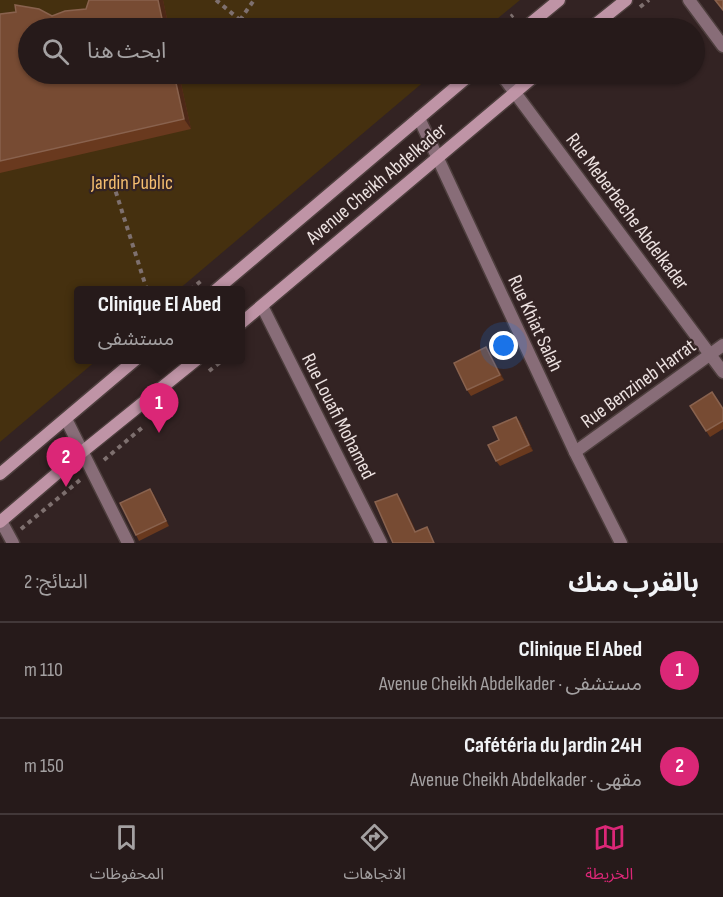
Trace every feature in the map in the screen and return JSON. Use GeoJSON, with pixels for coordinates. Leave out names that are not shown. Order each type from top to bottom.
{"type":"FeatureCollection","features":[{"type":"Feature","properties":{"kind":"main road"},"geometry":{"type":"LineString","coordinates":[[537,18],[559,0]]}},
{"type":"Feature","properties":{"kind":"main road"},"geometry":{"type":"LineString","coordinates":[[604,18],[626,0]]}},
{"type":"Feature","properties":{"kind":"main road","name":"Avenue Cheikh Abdelkader"},"geometry":{"type":"LineString","coordinates":[[222,286],[459,84]]}},
{"type":"Feature","properties":{"kind":"main road","name":"Avenue Cheikh Abdelkader"},"geometry":{"type":"LineString","coordinates":[[245,320],[525,84]]}},
{"type":"Feature","properties":{"kind":"main road"},"geometry":{"type":"LineString","coordinates":[[0,474],[130,364]]}},
{"type":"Feature","properties":{"kind":"main road"},"geometry":{"type":"LineString","coordinates":[[1,522],[82,452],[191,364]]}},
{"type":"Feature","properties":{"kind":"street"},"geometry":{"type":"LineString","coordinates":[[689,0],[702,18]]}},
{"type":"Feature","properties":{"kind":"street"},"geometry":{"type":"LineString","coordinates":[[705,22],[723,46]]}},
{"type":"Feature","properties":{"kind":"street","name":"Rue Meberbeche Abdelkader"},"geometry":{"type":"LineString","coordinates":[[509,84],[723,372]]}},
{"type":"Feature","properties":{"kind":"street","name":"Rue Khiat Salah"},"geometry":{"type":"LineString","coordinates":[[419,118],[575,452],[621,543]]}},
{"type":"Feature","properties":{"kind":"street","name":"Rue Louafi Mohamed"},"geometry":{"type":"LineString","coordinates":[[262,306],[381,543]]}},
{"type":"Feature","properties":{"kind":"street","name":"Rue Benzineb Harrat"},"geometry":{"type":"LineString","coordinates":[[575,452],[723,345]]}},
{"type":"Feature","properties":{"kind":"street"},"geometry":{"type":"LineString","coordinates":[[66,419],[128,543]]}},
{"type":"Feature","properties":{"kind":"street"},"geometry":{"type":"LineString","coordinates":[[1,522],[13,543]]}},
{"type":"Feature","properties":{"kind":"path"},"geometry":{"type":"LineString","coordinates":[[216,0],[238,18]]}},
{"type":"Feature","properties":{"kind":"path"},"geometry":{"type":"LineString","coordinates":[[241,18],[254,0]]}},
{"type":"Feature","properties":{"kind":"path"},"geometry":{"type":"LineString","coordinates":[[113,183],[145,286]]}},
{"type":"Feature","properties":{"kind":"green space","name":"Jardin Public"},"geometry":{"type":"Polygon","coordinates":[[[0,0],[520,0],[498,18],[18,18],[18,84],[421,84],[183,286],[74,286],[74,364],[92,364],[0,442],[0,0]]]}},
{"type":"Feature","properties":{"kind":"building"},"geometry":{"type":"Polygon","coordinates":[[[89,0],[158,0],[162,18],[18,18],[18,84],[176,84],[184,119],[0,161],[0,14],[16,12],[15,5],[39,9],[52,16],[65,11],[86,9],[89,0]]]}},
{"type":"Feature","properties":{"kind":"building"},"geometry":{"type":"Polygon","coordinates":[[[715,0],[723,0],[723,10],[715,0]]]}},
{"type":"Feature","properties":{"kind":"building"},"geometry":{"type":"Polygon","coordinates":[[[486,347],[500,375],[467,390],[454,363],[486,347]]]}},
{"type":"Feature","properties":{"kind":"building"},"geometry":{"type":"Polygon","coordinates":[[[712,392],[723,409],[723,421],[706,431],[690,406],[712,392]]]}},
{"type":"Feature","properties":{"kind":"building"},"geometry":{"type":"Polygon","coordinates":[[[516,417],[529,445],[496,461],[488,445],[499,440],[493,427],[516,417]]]}},
{"type":"Feature","properties":{"kind":"building"},"geometry":{"type":"Polygon","coordinates":[[[150,489],[166,521],[136,535],[120,503],[150,489]]]}},
{"type":"Feature","properties":{"kind":"building"},"geometry":{"type":"Polygon","coordinates":[[[397,494],[415,532],[427,527],[434,543],[393,543],[375,502],[397,494]]]}},
{"type":"Feature","properties":{"kind":"place","name":"Clinique El Abed"},"geometry":{"type":"Point","coordinates":[159,433]}},
{"type":"Feature","properties":{"kind":"place","name":"Cafétéria du Jardin 24H"},"geometry":{"type":"Point","coordinates":[66,487]}}]}
